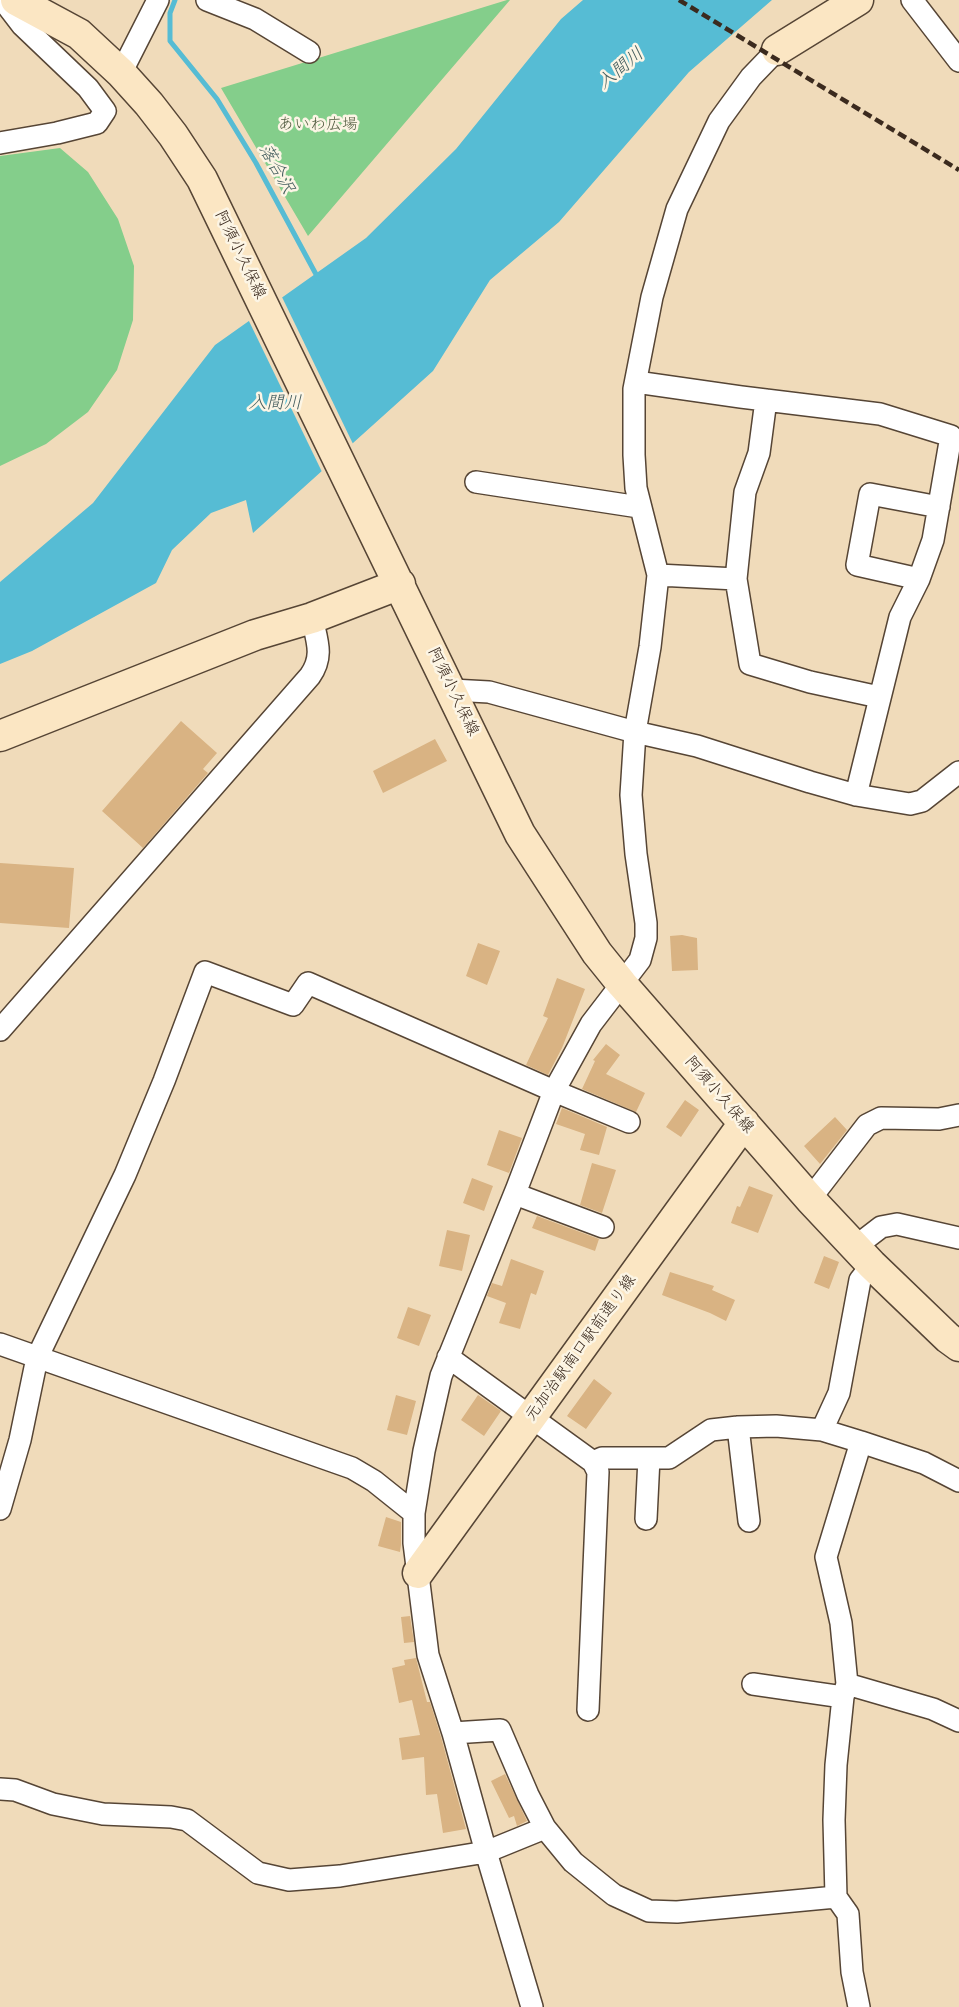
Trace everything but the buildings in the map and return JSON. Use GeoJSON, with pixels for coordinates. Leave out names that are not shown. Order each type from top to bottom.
{"type":"FeatureCollection","features":[{"type":"Feature","properties":{"kind":"street"},"geometry":{"type":"LineString","coordinates":[[0,143],[57,134],[97,123],[105,111],[88,88],[22,25],[3,0]]}},
{"type":"Feature","properties":{"kind":"street","name":"阿須小久保線"},"geometry":{"type":"LineString","coordinates":[[16,0],[79,34],[121,73],[173,135],[202,179],[520,834],[597,953],[810,1199],[863,1256],[959,1346]]}},
{"type":"Feature","properties":{"kind":"street"},"geometry":{"type":"LineString","coordinates":[[121,73],[158,0]]}},
{"type":"Feature","properties":{"kind":"street"},"geometry":{"type":"LineString","coordinates":[[207,0],[255,19],[309,52]]}},
{"type":"Feature","properties":{"kind":"street"},"geometry":{"type":"LineString","coordinates":[[532,2007],[453,1733],[428,1655],[414,1543],[414,1514],[424,1451],[441,1376],[554,1091],[591,1024],[639,960],[646,931],[631,795],[635,732],[650,647],[658,575],[651,542],[639,507],[634,455],[636,382],[652,297],[677,209],[719,121],[751,77],[777,50],[858,0]]}},
{"type":"Feature","properties":{"kind":"street"},"geometry":{"type":"LineString","coordinates":[[912,0],[959,61]]}},
{"type":"Feature","properties":{"kind":"street"},"geometry":{"type":"LineString","coordinates":[[636,382],[880,414],[951,436],[933,540],[919,579],[900,617],[856,795]]}},
{"type":"Feature","properties":{"kind":"street"},"geometry":{"type":"LineString","coordinates":[[766,400],[759,453],[745,492],[736,579],[750,664],[810,682],[879,697]]}},
{"type":"Feature","properties":{"kind":"street"},"geometry":{"type":"LineString","coordinates":[[476,482],[639,507]]}},
{"type":"Feature","properties":{"kind":"street"},"geometry":{"type":"LineString","coordinates":[[919,579],[857,565],[870,494],[939,507]]}},
{"type":"Feature","properties":{"kind":"street"},"geometry":{"type":"LineString","coordinates":[[658,575],[736,579]]}},
{"type":"Feature","properties":{"kind":"street"},"geometry":{"type":"LineString","coordinates":[[0,736],[255,635],[312,618],[400,584]]}},
{"type":"Feature","properties":{"kind":"street"},"geometry":{"type":"LineString","coordinates":[[0,1030],[310,676],[317,666],[319,650],[312,618]]}},
{"type":"Feature","properties":{"kind":"street"},"geometry":{"type":"LineString","coordinates":[[452,690],[489,692],[635,732],[697,746],[810,783],[856,795],[916,803],[959,772]]}},
{"type":"Feature","properties":{"kind":"street"},"geometry":{"type":"LineString","coordinates":[[0,1509],[20,1440],[37,1358],[125,1175],[164,1081],[205,972],[293,1005],[308,983],[629,1122]]}},
{"type":"Feature","properties":{"kind":"street"},"geometry":{"type":"LineString","coordinates":[[810,1199],[867,1125],[881,1118],[939,1119],[959,1115]]}},
{"type":"Feature","properties":{"kind":"street","name":"元加治駅南口駅前通り線"},"geometry":{"type":"LineString","coordinates":[[418,1573],[744,1123]]}},
{"type":"Feature","properties":{"kind":"street"},"geometry":{"type":"LineString","coordinates":[[515,1194],[603,1227]]}},
{"type":"Feature","properties":{"kind":"street"},"geometry":{"type":"LineString","coordinates":[[822,1430],[839,1393],[863,1256],[881,1227],[897,1224],[959,1238]]}},
{"type":"Feature","properties":{"kind":"street"},"geometry":{"type":"LineString","coordinates":[[0,1344],[352,1468],[374,1481],[414,1514]]}},
{"type":"Feature","properties":{"kind":"street"},"geometry":{"type":"LineString","coordinates":[[448,1358],[593,1462],[598,1472],[588,1710]]}},
{"type":"Feature","properties":{"kind":"street"},"geometry":{"type":"LineString","coordinates":[[593,1462],[602,1458],[669,1458],[711,1430],[776,1426],[822,1430],[924,1463],[959,1481]]}},
{"type":"Feature","properties":{"kind":"street"},"geometry":{"type":"LineString","coordinates":[[738,1427],[749,1521]]}},
{"type":"Feature","properties":{"kind":"street"},"geometry":{"type":"LineString","coordinates":[[859,2007],[852,1972],[848,1914],[836,1897],[835,1776],[845,1690],[841,1623],[825,1557],[861,1442]]}},
{"type":"Feature","properties":{"kind":"street"},"geometry":{"type":"LineString","coordinates":[[646,1519],[649,1458]]}},
{"type":"Feature","properties":{"kind":"street"},"geometry":{"type":"LineString","coordinates":[[753,1684],[845,1690],[933,1709],[959,1721]]}},
{"type":"Feature","properties":{"kind":"street"},"geometry":{"type":"LineString","coordinates":[[453,1733],[500,1730],[545,1828],[573,1862],[614,1895],[649,1911],[677,1912],[836,1897]]}},
{"type":"Feature","properties":{"kind":"street"},"geometry":{"type":"LineString","coordinates":[[0,1789],[15,1790],[53,1804],[104,1814],[171,1817],[187,1820],[258,1873],[289,1880],[340,1876],[486,1852],[545,1828]]}},
{"type":"Feature","properties":{"kind":"green space","name":"あいわ広場"},"geometry":{"type":"Polygon","coordinates":[[[510,0],[308,236],[221,88],[510,0]]]}},
{"type":"Feature","properties":{"kind":"green space"},"geometry":{"type":"Polygon","coordinates":[[[60,148],[88,172],[118,219],[134,266],[133,320],[117,370],[88,412],[46,444],[0,466],[0,156],[60,148]]]}},
{"type":"Feature","properties":{"kind":"water","name":"入間川"},"geometry":{"type":"Polygon","coordinates":[[[583,0],[772,0],[689,72],[559,222],[490,280],[433,371],[253,533],[246,500],[211,513],[172,550],[156,583],[32,651],[0,664],[0,582],[93,503],[215,345],[366,238],[456,149],[561,19],[583,0]]]}},
{"type":"Feature","properties":{"kind":"pier"},"geometry":{"type":"Polygon","coordinates":[[[281,295],[354,446],[323,474],[248,319],[281,295]]]}},
{"type":"Feature","properties":{"kind":"waterway","name":"落合沢"},"geometry":{"type":"LineString","coordinates":[[175,0],[170,13],[170,41],[217,99],[256,163],[318,278]]}},
{"type":"Feature","properties":{"kind":"railway"},"geometry":{"type":"LineString","coordinates":[[679,0],[959,170]]}}]}
